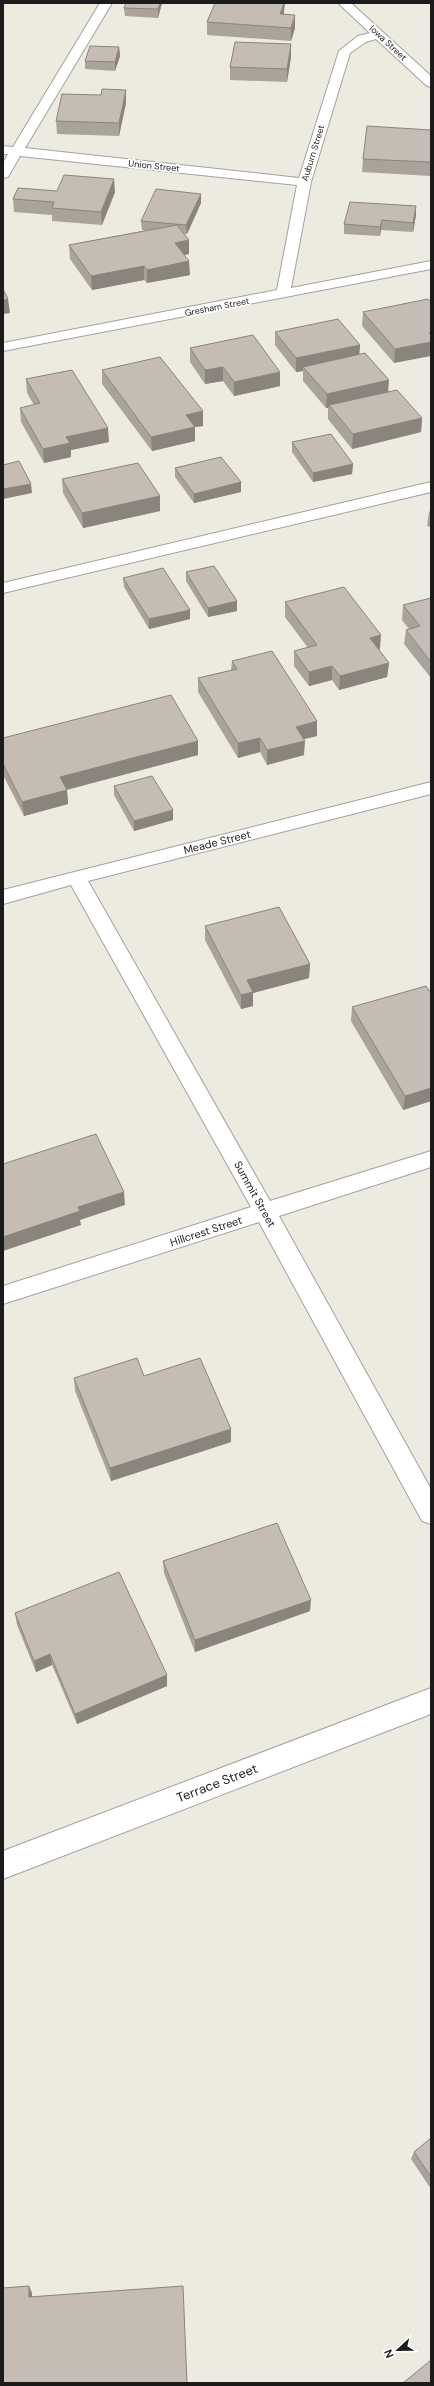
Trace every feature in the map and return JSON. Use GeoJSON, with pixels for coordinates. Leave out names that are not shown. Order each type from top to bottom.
{"type":"FeatureCollection","features":[{"type":"Feature","properties":{"kind":"street"},"geometry":{"type":"LineString","coordinates":[[3,174],[106,3]]}},
{"type":"Feature","properties":{"kind":"street","name":"Iowa Street"},"geometry":{"type":"LineString","coordinates":[[344,3],[431,83]]}},
{"type":"Feature","properties":{"kind":"street","name":"Auburn Street"},"geometry":{"type":"LineString","coordinates":[[283,295],[304,182],[345,51],[362,39],[379,34]]}},
{"type":"Feature","properties":{"kind":"street","name":"Union Street"},"geometry":{"type":"LineString","coordinates":[[3,150],[304,182]]}},
{"type":"Feature","properties":{"kind":"street","name":"Gresham Street"},"geometry":{"type":"LineString","coordinates":[[3,347],[431,266]]}},
{"type":"Feature","properties":{"kind":"street"},"geometry":{"type":"LineString","coordinates":[[3,588],[431,487]]}},
{"type":"Feature","properties":{"kind":"street","name":"Meade Street"},"geometry":{"type":"LineString","coordinates":[[3,897],[76,877],[431,788]]}},
{"type":"Feature","properties":{"kind":"street","name":"Summit Street"},"geometry":{"type":"LineString","coordinates":[[76,877],[266,1212],[431,1513]]}},
{"type":"Feature","properties":{"kind":"street","name":"Hillcrest Street"},"geometry":{"type":"LineString","coordinates":[[3,1295],[431,1159]]}},
{"type":"Feature","properties":{"kind":"street","name":"Terrace Street"},"geometry":{"type":"LineString","coordinates":[[3,1865],[431,1701]]}},
{"type":"Feature","properties":{"kind":"building"},"geometry":{"type":"Polygon","coordinates":[[[126,3],[160,3],[158,9],[124,8],[126,3]]]}},
{"type":"Feature","properties":{"kind":"building"},"geometry":{"type":"Polygon","coordinates":[[[215,3],[284,3],[280,14],[295,15],[291,28],[207,22],[215,3]]]}},
{"type":"Feature","properties":{"kind":"building"},"geometry":{"type":"Polygon","coordinates":[[[235,42],[291,44],[287,69],[230,67],[235,42]]]}},
{"type":"Feature","properties":{"kind":"building"},"geometry":{"type":"Polygon","coordinates":[[[90,46],[119,47],[115,62],[85,61],[90,46]]]}},
{"type":"Feature","properties":{"kind":"building"},"geometry":{"type":"Polygon","coordinates":[[[102,89],[126,90],[119,123],[56,121],[62,94],[101,95],[102,89]]]}},
{"type":"Feature","properties":{"kind":"building"},"geometry":{"type":"Polygon","coordinates":[[[367,126],[431,130],[431,162],[363,159],[367,126]]]}},
{"type":"Feature","properties":{"kind":"building"},"geometry":{"type":"Polygon","coordinates":[[[64,175],[114,179],[101,212],[52,208],[54,202],[13,199],[18,188],[57,191],[64,175]]]}},
{"type":"Feature","properties":{"kind":"building"},"geometry":{"type":"Polygon","coordinates":[[[156,189],[201,194],[186,225],[141,221],[156,189]]]}},
{"type":"Feature","properties":{"kind":"building"},"geometry":{"type":"Polygon","coordinates":[[[350,202],[416,206],[413,223],[382,220],[380,227],[344,224],[350,202]]]}},
{"type":"Feature","properties":{"kind":"building"},"geometry":{"type":"Polygon","coordinates":[[[177,225],[189,240],[175,243],[189,261],[147,270],[144,266],[91,276],[69,245],[177,225]]]}},
{"type":"Feature","properties":{"kind":"building"},"geometry":{"type":"Polygon","coordinates":[[[3,289],[8,299],[3,300],[3,289]]]}},
{"type":"Feature","properties":{"kind":"building"},"geometry":{"type":"Polygon","coordinates":[[[428,299],[431,302],[431,333],[429,333],[431,335],[431,342],[395,349],[363,312],[428,299]]]}},
{"type":"Feature","properties":{"kind":"building"},"geometry":{"type":"Polygon","coordinates":[[[338,319],[360,345],[296,358],[275,332],[338,319]]]}},
{"type":"Feature","properties":{"kind":"building"},"geometry":{"type":"Polygon","coordinates":[[[253,335],[280,372],[234,382],[223,367],[205,370],[190,348],[253,335]]]}},
{"type":"Feature","properties":{"kind":"building"},"geometry":{"type":"Polygon","coordinates":[[[365,353],[389,380],[327,394],[303,367],[365,353]]]}},
{"type":"Feature","properties":{"kind":"building"},"geometry":{"type":"Polygon","coordinates":[[[160,357],[203,411],[186,415],[195,427],[151,437],[102,370],[160,357]]]}},
{"type":"Feature","properties":{"kind":"building"},"geometry":{"type":"Polygon","coordinates":[[[72,370],[108,428],[66,437],[70,443],[43,449],[20,408],[40,403],[26,379],[72,370]]]}},
{"type":"Feature","properties":{"kind":"building"},"geometry":{"type":"Polygon","coordinates":[[[397,390],[422,418],[353,434],[329,405],[397,390]]]}},
{"type":"Feature","properties":{"kind":"building"},"geometry":{"type":"Polygon","coordinates":[[[331,434],[353,464],[313,473],[292,442],[331,434]]]}},
{"type":"Feature","properties":{"kind":"building"},"geometry":{"type":"Polygon","coordinates":[[[221,457],[241,482],[194,494],[175,468],[221,457]]]}},
{"type":"Feature","properties":{"kind":"building"},"geometry":{"type":"Polygon","coordinates":[[[19,461],[31,484],[3,489],[3,465],[19,461]]]}},
{"type":"Feature","properties":{"kind":"building"},"geometry":{"type":"Polygon","coordinates":[[[138,463],[160,496],[82,513],[62,479],[138,463]]]}},
{"type":"Feature","properties":{"kind":"building"},"geometry":{"type":"Polygon","coordinates":[[[214,566],[237,601],[208,608],[186,572],[214,566]]]}},
{"type":"Feature","properties":{"kind":"building"},"geometry":{"type":"Polygon","coordinates":[[[163,568],[190,610],[149,619],[123,578],[163,568]]]}},
{"type":"Feature","properties":{"kind":"building"},"geometry":{"type":"Polygon","coordinates":[[[344,587],[381,635],[370,638],[389,663],[340,676],[332,666],[309,672],[294,651],[317,645],[285,602],[344,587]]]}},
{"type":"Feature","properties":{"kind":"building"},"geometry":{"type":"Polygon","coordinates":[[[431,598],[431,662],[406,630],[420,626],[403,605],[431,598]]]}},
{"type":"Feature","properties":{"kind":"building"},"geometry":{"type":"Polygon","coordinates":[[[272,651],[317,721],[296,727],[305,741],[267,750],[260,738],[238,743],[198,678],[237,669],[232,661],[272,651]]]}},
{"type":"Feature","properties":{"kind":"building"},"geometry":{"type":"Polygon","coordinates":[[[171,695],[198,741],[60,777],[67,790],[22,802],[3,764],[3,738],[171,695]]]}},
{"type":"Feature","properties":{"kind":"building"},"geometry":{"type":"Polygon","coordinates":[[[152,776],[173,810],[134,821],[114,786],[152,776]]]}},
{"type":"Feature","properties":{"kind":"building"},"geometry":{"type":"Polygon","coordinates":[[[279,907],[310,964],[247,980],[253,992],[241,995],[205,926],[279,907]]]}},
{"type":"Feature","properties":{"kind":"building"},"geometry":{"type":"Polygon","coordinates":[[[426,986],[431,993],[431,1088],[405,1096],[352,1007],[426,986]]]}},
{"type":"Feature","properties":{"kind":"building"},"geometry":{"type":"Polygon","coordinates":[[[96,1134],[124,1192],[78,1207],[80,1211],[3,1237],[3,1164],[96,1134]]]}},
{"type":"Feature","properties":{"kind":"building"},"geometry":{"type":"Polygon","coordinates":[[[137,1358],[144,1376],[200,1358],[231,1429],[110,1468],[74,1378],[137,1358]]]}},
{"type":"Feature","properties":{"kind":"building"},"geometry":{"type":"Polygon","coordinates":[[[277,1523],[311,1600],[195,1640],[163,1561],[277,1523]]]}},
{"type":"Feature","properties":{"kind":"building"},"geometry":{"type":"Polygon","coordinates":[[[119,1572],[167,1675],[75,1714],[50,1654],[34,1661],[15,1613],[119,1572]]]}},
{"type":"Feature","properties":{"kind":"building"},"geometry":{"type":"Polygon","coordinates":[[[431,2138],[431,2177],[414,2152],[431,2138]]]}},
{"type":"Feature","properties":{"kind":"building"},"geometry":{"type":"Polygon","coordinates":[[[29,2286],[29,2297],[183,2286],[187,2383],[3,2383],[3,2288],[29,2286]]]}},
{"type":"Feature","properties":{"kind":"building"},"geometry":{"type":"Polygon","coordinates":[[[431,2360],[431,2383],[403,2383],[431,2360]]]}}]}
